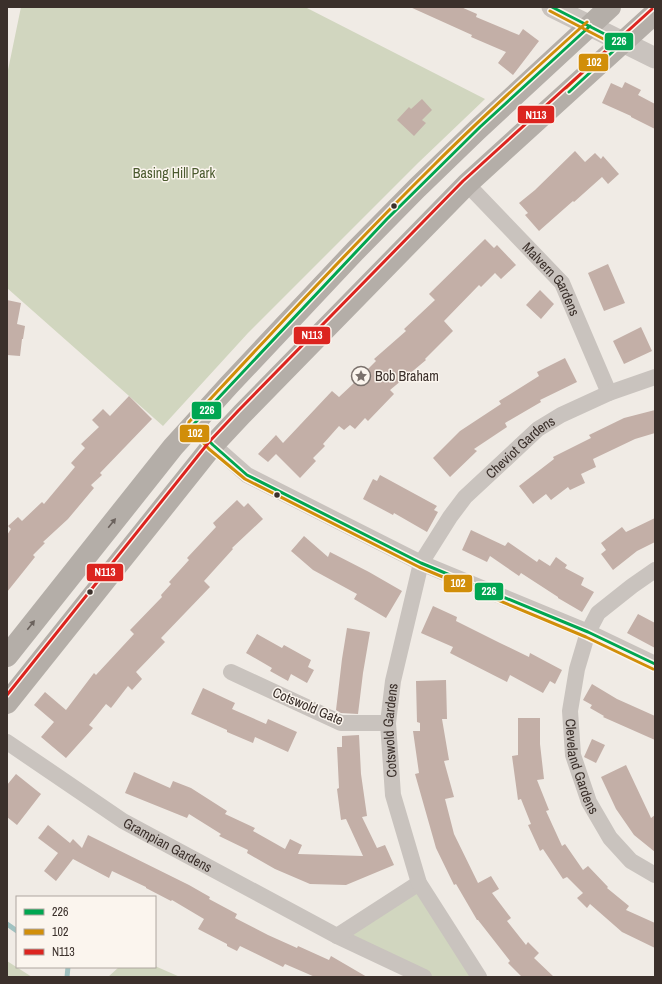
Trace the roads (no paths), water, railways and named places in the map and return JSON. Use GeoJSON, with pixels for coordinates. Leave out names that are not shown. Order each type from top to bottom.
{"type":"FeatureCollection","features":[{"type":"Feature","properties":{"kind":"highway"},"geometry":{"type":"LineString","coordinates":[[7,656],[168,453],[193,425],[355,251],[476,130],[610,7]]}},
{"type":"Feature","properties":{"kind":"highway"},"geometry":{"type":"LineString","coordinates":[[7,703],[213,445],[467,184],[655,13]]}},
{"type":"Feature","properties":{"kind":"highway"},"geometry":{"type":"LineString","coordinates":[[193,425],[213,445]]}},
{"type":"Feature","properties":{"kind":"street"},"geometry":{"type":"LineString","coordinates":[[552,7],[622,43],[655,58]]}},
{"type":"Feature","properties":{"kind":"street","name":"Malvern Gardens"},"geometry":{"type":"LineString","coordinates":[[467,184],[562,283],[609,392]]}},
{"type":"Feature","properties":{"kind":"street","name":"Cheviot Gardens"},"geometry":{"type":"LineString","coordinates":[[421,563],[450,517],[465,497],[538,429],[609,392],[655,377]]}},
{"type":"Feature","properties":{"kind":"street"},"geometry":{"type":"LineString","coordinates":[[213,445],[247,475],[421,563],[588,632],[655,664]]}},
{"type":"Feature","properties":{"kind":"street","name":"Cotswold Gardens"},"geometry":{"type":"LineString","coordinates":[[421,563],[393,681],[388,723],[393,795],[419,883],[479,977]]}},
{"type":"Feature","properties":{"kind":"street","name":"Cleveland Gardens"},"geometry":{"type":"LineString","coordinates":[[655,570],[598,613],[588,632],[577,669],[570,711],[573,755],[589,802],[610,838],[631,861],[655,875]]}},
{"type":"Feature","properties":{"kind":"street","name":"Cotswold Gate"},"geometry":{"type":"LineString","coordinates":[[231,672],[341,723],[388,723]]}},
{"type":"Feature","properties":{"kind":"street","name":"Grampian Gardens"},"geometry":{"type":"LineString","coordinates":[[7,742],[123,821],[336,936],[424,977]]}},
{"type":"Feature","properties":{"kind":"street"},"geometry":{"type":"LineString","coordinates":[[336,936],[419,883]]}},
{"type":"Feature","properties":{"kind":"waterway"},"geometry":{"type":"LineString","coordinates":[[7,924],[16,930]]}},
{"type":"Feature","properties":{"kind":"waterway"},"geometry":{"type":"LineString","coordinates":[[67,977],[68,968]]}},
{"type":"Feature","properties":{"kind":"place","name":"Bob Braham"},"geometry":{"type":"Point","coordinates":[361,376]}},
{"type":"Feature","properties":{"kind":"park label","name":"Basing Hill Park"},"geometry":{"type":"Point","coordinates":[174,173]}}]}
